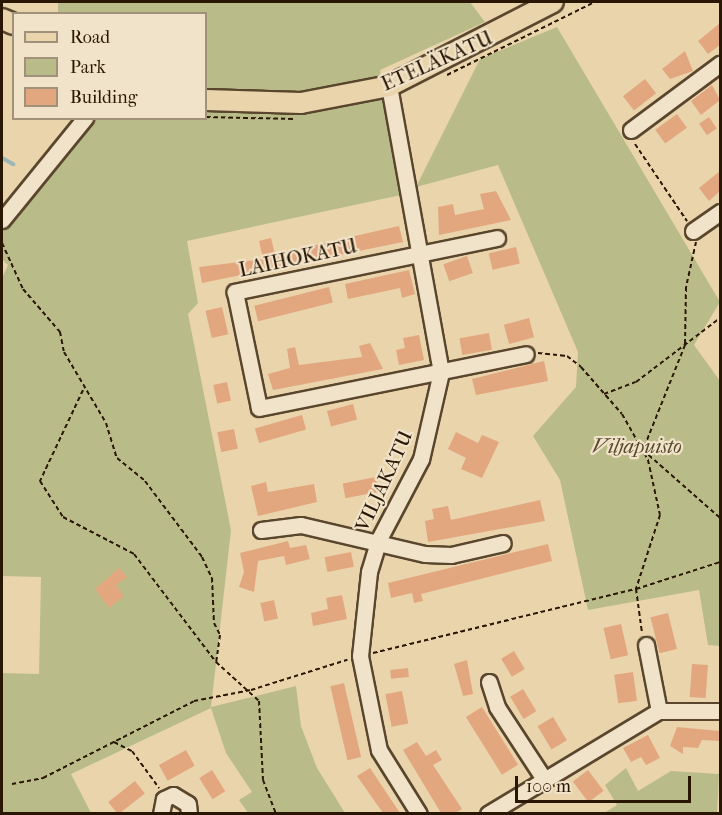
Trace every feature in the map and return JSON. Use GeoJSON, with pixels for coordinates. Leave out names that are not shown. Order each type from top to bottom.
{"type":"FeatureCollection","features":[{"type":"Feature","properties":{"kind":"main road","name":"ETELÄKATU"},"geometry":{"type":"LineString","coordinates":[[207,100],[301,103],[389,86],[553,2]]}},
{"type":"Feature","properties":{"kind":"street"},"geometry":{"type":"LineString","coordinates":[[631,130],[720,64]]}},
{"type":"Feature","properties":{"kind":"street","name":"VILJAKATU"},"geometry":{"type":"LineString","coordinates":[[389,86],[441,372],[421,459],[379,540],[363,603],[360,656],[379,750],[419,813]]}},
{"type":"Feature","properties":{"kind":"street"},"geometry":{"type":"LineString","coordinates":[[2,220],[84,120]]}},
{"type":"Feature","properties":{"kind":"street"},"geometry":{"type":"LineString","coordinates":[[693,231],[720,212]]}},
{"type":"Feature","properties":{"kind":"street"},"geometry":{"type":"LineString","coordinates":[[421,254],[497,238]]}},
{"type":"Feature","properties":{"kind":"street","name":"LAIHOKATU"},"geometry":{"type":"LineString","coordinates":[[421,254],[235,292],[260,408],[441,372]]}},
{"type":"Feature","properties":{"kind":"street"},"geometry":{"type":"LineString","coordinates":[[441,372],[526,354]]}},
{"type":"Feature","properties":{"kind":"street"},"geometry":{"type":"LineString","coordinates":[[261,530],[301,525],[379,540],[424,554],[450,555],[503,543]]}},
{"type":"Feature","properties":{"kind":"street"},"geometry":{"type":"LineString","coordinates":[[646,645],[659,711]]}},
{"type":"Feature","properties":{"kind":"street"},"geometry":{"type":"LineString","coordinates":[[489,682],[496,707],[542,777]]}},
{"type":"Feature","properties":{"kind":"street"},"geometry":{"type":"LineString","coordinates":[[489,813],[542,777],[659,711],[720,711]]}},
{"type":"Feature","properties":{"kind":"street"},"geometry":{"type":"LineString","coordinates":[[161,813],[167,798],[182,798],[189,813]]}},
{"type":"Feature","properties":{"kind":"path"},"geometry":{"type":"LineString","coordinates":[[631,130],[693,231],[685,345],[643,450],[660,515],[636,589],[646,645]]}},
{"type":"Feature","properties":{"kind":"path"},"geometry":{"type":"LineString","coordinates":[[2,243],[23,289],[60,332],[83,390],[106,423],[117,458],[145,481],[202,556],[212,578],[214,623],[220,635],[216,662]]}},
{"type":"Feature","properties":{"kind":"path"},"geometry":{"type":"LineString","coordinates":[[604,394],[636,382],[720,318]]}},
{"type":"Feature","properties":{"kind":"path"},"geometry":{"type":"LineString","coordinates":[[526,354],[567,356],[604,394],[643,450],[720,518]]}},
{"type":"Feature","properties":{"kind":"path"},"geometry":{"type":"LineString","coordinates":[[83,390],[40,481],[63,517],[134,554],[216,662],[251,690],[258,702],[263,780],[276,813]]}},
{"type":"Feature","properties":{"kind":"path"},"geometry":{"type":"LineString","coordinates":[[12,784],[43,778],[194,701],[251,690],[360,656],[636,589],[720,562]]}},
{"type":"Feature","properties":{"kind":"path"},"geometry":{"type":"LineString","coordinates":[[114,742],[132,751],[167,798]]}},
{"type":"Feature","properties":{"kind":"green space"},"geometry":{"type":"Polygon","coordinates":[[[58,2],[470,2],[485,22],[380,70],[401,195],[187,241],[198,303],[188,314],[231,530],[211,707],[296,686],[301,726],[317,768],[345,813],[248,813],[239,800],[252,792],[226,753],[211,708],[71,774],[91,813],[2,814],[2,673],[39,674],[41,577],[2,576],[2,278],[8,265],[2,259],[2,227],[89,120],[207,120],[207,12],[58,12],[58,2]]]}},
{"type":"Feature","properties":{"kind":"green space","name":"Viljapuisto"},"geometry":{"type":"Polygon","coordinates":[[[557,27],[720,302],[694,345],[720,381],[720,646],[708,645],[699,590],[588,610],[560,480],[533,436],[576,387],[578,352],[498,165],[416,187],[480,59],[557,27]]]}},
{"type":"Feature","properties":{"kind":"green space"},"geometry":{"type":"Polygon","coordinates":[[[626,768],[638,791],[671,771],[719,774],[717,813],[604,813],[617,805],[605,785],[626,768]]]}},
{"type":"Feature","properties":{"kind":"building"},"geometry":{"type":"Polygon","coordinates":[[[720,23],[720,45],[708,54],[698,41],[720,23]]]}},
{"type":"Feature","properties":{"kind":"building"},"geometry":{"type":"Polygon","coordinates":[[[685,51],[693,71],[670,79],[662,69],[685,51]]]}},
{"type":"Feature","properties":{"kind":"building"},"geometry":{"type":"Polygon","coordinates":[[[645,79],[656,93],[634,110],[623,96],[645,79]]]}},
{"type":"Feature","properties":{"kind":"building"},"geometry":{"type":"Polygon","coordinates":[[[712,85],[720,100],[701,115],[691,101],[712,85]]]}},
{"type":"Feature","properties":{"kind":"building"},"geometry":{"type":"Polygon","coordinates":[[[677,114],[687,128],[665,144],[655,130],[677,114]]]}},
{"type":"Feature","properties":{"kind":"building"},"geometry":{"type":"Polygon","coordinates":[[[709,117],[717,129],[707,135],[699,124],[709,117]]]}},
{"type":"Feature","properties":{"kind":"building"},"geometry":{"type":"Polygon","coordinates":[[[720,171],[720,191],[709,201],[699,188],[720,171]]]}},
{"type":"Feature","properties":{"kind":"building"},"geometry":{"type":"Polygon","coordinates":[[[496,191],[511,220],[439,235],[438,207],[453,204],[455,215],[484,209],[480,194],[496,191]]]}},
{"type":"Feature","properties":{"kind":"building"},"geometry":{"type":"Polygon","coordinates":[[[399,226],[403,242],[202,283],[199,267],[263,259],[259,241],[271,238],[275,254],[399,226]]]}},
{"type":"Feature","properties":{"kind":"building"},"geometry":{"type":"Polygon","coordinates":[[[516,247],[520,264],[493,270],[489,253],[516,247]]]}},
{"type":"Feature","properties":{"kind":"building"},"geometry":{"type":"Polygon","coordinates":[[[467,256],[473,273],[449,281],[443,264],[467,256]]]}},
{"type":"Feature","properties":{"kind":"building"},"geometry":{"type":"Polygon","coordinates":[[[409,270],[415,294],[402,298],[400,288],[348,299],[345,284],[409,270]]]}},
{"type":"Feature","properties":{"kind":"building"},"geometry":{"type":"Polygon","coordinates":[[[329,287],[333,303],[258,321],[254,306],[329,287]]]}},
{"type":"Feature","properties":{"kind":"building"},"geometry":{"type":"Polygon","coordinates":[[[222,307],[228,334],[212,338],[205,311],[222,307]]]}},
{"type":"Feature","properties":{"kind":"building"},"geometry":{"type":"Polygon","coordinates":[[[529,318],[534,337],[509,344],[504,325],[529,318]]]}},
{"type":"Feature","properties":{"kind":"building"},"geometry":{"type":"Polygon","coordinates":[[[489,333],[492,350],[462,355],[459,338],[489,333]]]}},
{"type":"Feature","properties":{"kind":"building"},"geometry":{"type":"Polygon","coordinates":[[[419,335],[424,360],[399,365],[396,350],[405,348],[403,338],[419,335]]]}},
{"type":"Feature","properties":{"kind":"building"},"geometry":{"type":"Polygon","coordinates":[[[370,343],[383,369],[273,390],[268,374],[290,368],[287,349],[295,347],[299,365],[362,357],[359,346],[370,343]]]}},
{"type":"Feature","properties":{"kind":"building"},"geometry":{"type":"Polygon","coordinates":[[[544,361],[548,381],[476,395],[472,379],[544,361]]]}},
{"type":"Feature","properties":{"kind":"building"},"geometry":{"type":"Polygon","coordinates":[[[227,382],[231,401],[217,403],[213,385],[227,382]]]}},
{"type":"Feature","properties":{"kind":"building"},"geometry":{"type":"Polygon","coordinates":[[[353,404],[357,419],[331,426],[327,411],[353,404]]]}},
{"type":"Feature","properties":{"kind":"building"},"geometry":{"type":"Polygon","coordinates":[[[302,415],[306,429],[259,443],[255,429],[302,415]]]}},
{"type":"Feature","properties":{"kind":"building"},"geometry":{"type":"Polygon","coordinates":[[[234,429],[238,449],[221,452],[217,432],[234,429]]]}},
{"type":"Feature","properties":{"kind":"building"},"geometry":{"type":"Polygon","coordinates":[[[456,432],[478,443],[482,435],[499,442],[482,478],[461,469],[466,458],[448,449],[456,432]]]}},
{"type":"Feature","properties":{"kind":"building"},"geometry":{"type":"Polygon","coordinates":[[[376,477],[379,492],[345,498],[343,483],[376,477]]]}},
{"type":"Feature","properties":{"kind":"building"},"geometry":{"type":"Polygon","coordinates":[[[266,482],[268,492],[314,484],[317,502],[258,516],[251,486],[266,482]]]}},
{"type":"Feature","properties":{"kind":"building"},"geometry":{"type":"Polygon","coordinates":[[[540,500],[545,521],[428,542],[425,521],[434,519],[432,509],[448,506],[451,520],[540,500]]]}},
{"type":"Feature","properties":{"kind":"building"},"geometry":{"type":"Polygon","coordinates":[[[288,541],[290,548],[306,545],[310,559],[286,565],[284,556],[258,561],[254,592],[239,587],[244,572],[240,553],[288,541]]]}},
{"type":"Feature","properties":{"kind":"building"},"geometry":{"type":"Polygon","coordinates":[[[548,544],[552,561],[421,594],[423,601],[414,603],[412,593],[391,598],[388,583],[548,544]]]}},
{"type":"Feature","properties":{"kind":"building"},"geometry":{"type":"Polygon","coordinates":[[[351,552],[354,567],[327,572],[324,557],[351,552]]]}},
{"type":"Feature","properties":{"kind":"building"},"geometry":{"type":"Polygon","coordinates":[[[119,568],[127,577],[116,585],[124,596],[109,608],[95,589],[119,568]]]}},
{"type":"Feature","properties":{"kind":"building"},"geometry":{"type":"Polygon","coordinates":[[[342,595],[347,619],[313,626],[311,613],[328,609],[326,598],[342,595]]]}},
{"type":"Feature","properties":{"kind":"building"},"geometry":{"type":"Polygon","coordinates":[[[274,600],[278,619],[264,621],[260,603],[274,600]]]}},
{"type":"Feature","properties":{"kind":"building"},"geometry":{"type":"Polygon","coordinates":[[[668,613],[677,649],[659,653],[651,617],[668,613]]]}},
{"type":"Feature","properties":{"kind":"building"},"geometry":{"type":"Polygon","coordinates":[[[621,624],[628,655],[611,659],[603,628],[621,624]]]}},
{"type":"Feature","properties":{"kind":"building"},"geometry":{"type":"Polygon","coordinates":[[[514,651],[525,669],[512,677],[501,659],[514,651]]]}},
{"type":"Feature","properties":{"kind":"building"},"geometry":{"type":"Polygon","coordinates":[[[467,660],[473,694],[463,696],[454,664],[467,660]]]}},
{"type":"Feature","properties":{"kind":"building"},"geometry":{"type":"Polygon","coordinates":[[[692,664],[708,665],[706,698],[690,697],[692,664]]]}},
{"type":"Feature","properties":{"kind":"building"},"geometry":{"type":"Polygon","coordinates":[[[408,668],[409,677],[391,679],[390,670],[408,668]]]}},
{"type":"Feature","properties":{"kind":"building"},"geometry":{"type":"Polygon","coordinates":[[[633,672],[637,701],[618,703],[614,675],[633,672]]]}},
{"type":"Feature","properties":{"kind":"building"},"geometry":{"type":"Polygon","coordinates":[[[344,683],[361,757],[347,760],[330,686],[344,683]]]}},
{"type":"Feature","properties":{"kind":"building"},"geometry":{"type":"Polygon","coordinates":[[[523,689],[536,711],[524,719],[510,697],[523,689]]]}},
{"type":"Feature","properties":{"kind":"building"},"geometry":{"type":"Polygon","coordinates":[[[402,691],[408,723],[392,727],[385,694],[402,691]]]}},
{"type":"Feature","properties":{"kind":"building"},"geometry":{"type":"Polygon","coordinates":[[[482,707],[518,765],[502,775],[466,717],[482,707]]]}},
{"type":"Feature","properties":{"kind":"building"},"geometry":{"type":"Polygon","coordinates":[[[553,717],[567,740],[551,749],[538,726],[553,717]]]}},
{"type":"Feature","properties":{"kind":"building"},"geometry":{"type":"Polygon","coordinates":[[[677,727],[720,731],[720,741],[702,740],[698,748],[683,747],[683,754],[670,746],[677,727]]]}},
{"type":"Feature","properties":{"kind":"building"},"geometry":{"type":"Polygon","coordinates":[[[648,735],[660,758],[646,765],[641,757],[631,762],[623,748],[648,735]]]}},
{"type":"Feature","properties":{"kind":"building"},"geometry":{"type":"Polygon","coordinates":[[[417,742],[426,756],[436,750],[442,760],[433,765],[462,809],[455,813],[441,813],[403,750],[417,742]]]}},
{"type":"Feature","properties":{"kind":"building"},"geometry":{"type":"Polygon","coordinates":[[[186,750],[195,766],[168,781],[159,765],[186,750]]]}},
{"type":"Feature","properties":{"kind":"building"},"geometry":{"type":"Polygon","coordinates":[[[370,768],[400,813],[383,813],[357,776],[370,768]]]}},
{"type":"Feature","properties":{"kind":"building"},"geometry":{"type":"Polygon","coordinates":[[[212,770],[225,791],[213,799],[199,778],[212,770]]]}},
{"type":"Feature","properties":{"kind":"building"},"geometry":{"type":"Polygon","coordinates":[[[588,770],[604,791],[588,802],[573,781],[588,770]]]}},
{"type":"Feature","properties":{"kind":"building"},"geometry":{"type":"Polygon","coordinates":[[[135,781],[145,794],[119,814],[108,802],[135,781]]]}},
{"type":"Feature","properties":{"kind":"waterway"},"geometry":{"type":"LineString","coordinates":[[2,158],[13,164]]}}]}
